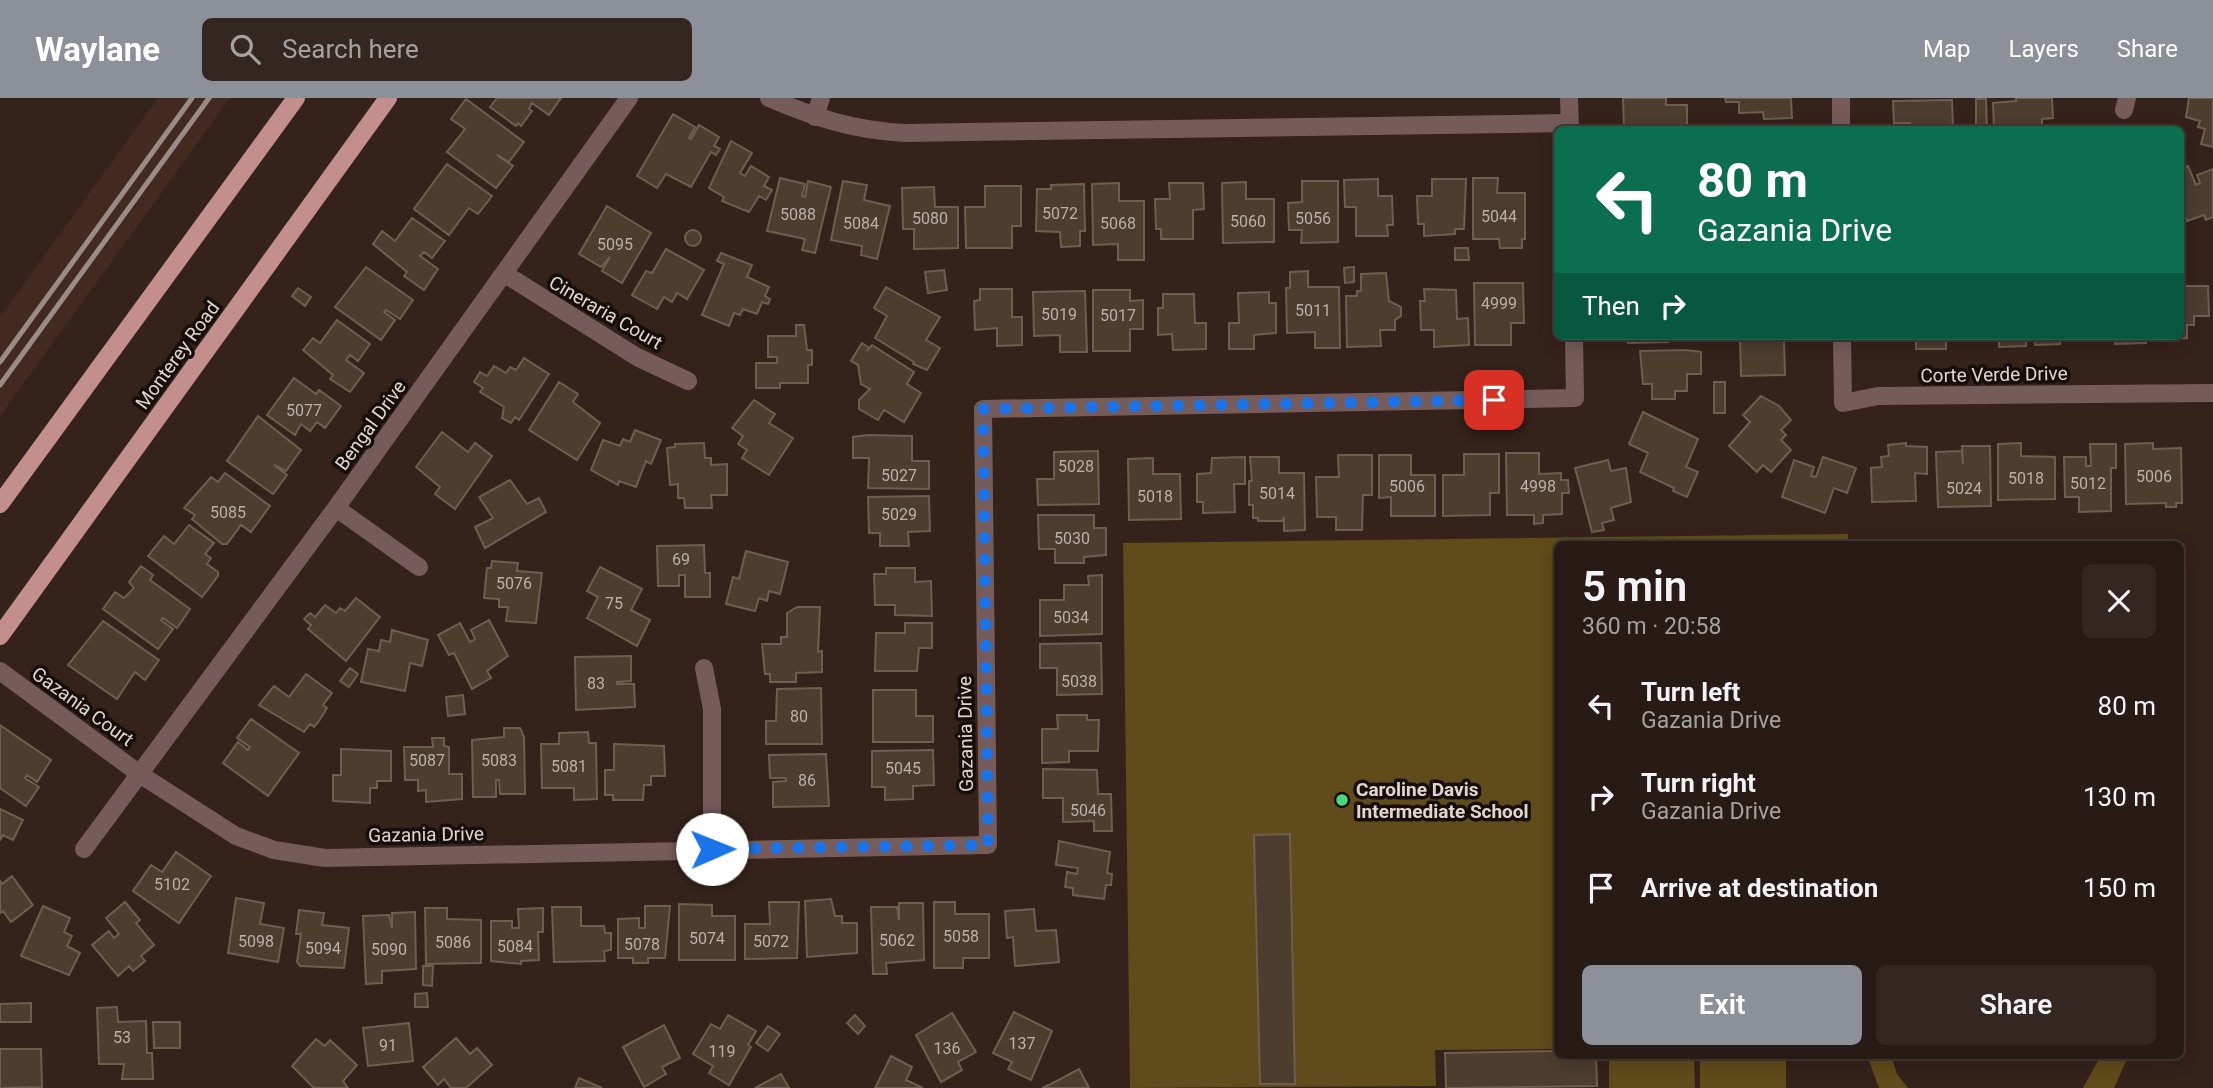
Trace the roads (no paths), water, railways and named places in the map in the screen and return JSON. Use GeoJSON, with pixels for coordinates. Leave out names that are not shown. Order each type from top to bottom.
{"type":"FeatureCollection","features":[{"type":"Feature","properties":{"kind":"main road"},"geometry":{"type":"LineString","coordinates":[[0,504],[296,98]]}},
{"type":"Feature","properties":{"kind":"main road","name":"Monterey Road"},"geometry":{"type":"LineString","coordinates":[[0,636],[388,98]]}},
{"type":"Feature","properties":{"kind":"street","name":"Bengal Drive"},"geometry":{"type":"LineString","coordinates":[[84,849],[336,508],[629,98]]}},
{"type":"Feature","properties":{"kind":"street"},"geometry":{"type":"LineString","coordinates":[[769,98],[815,117],[861,130],[904,133],[1554,126]]}},
{"type":"Feature","properties":{"kind":"street"},"geometry":{"type":"LineString","coordinates":[[815,117],[821,98]]}},
{"type":"Feature","properties":{"kind":"street"},"geometry":{"type":"LineString","coordinates":[[1569,98],[1569,126]]}},
{"type":"Feature","properties":{"kind":"street"},"geometry":{"type":"LineString","coordinates":[[1841,98],[1841,126]]}},
{"type":"Feature","properties":{"kind":"street","name":"Cineraria Court"},"geometry":{"type":"LineString","coordinates":[[505,274],[637,357],[688,381]]}},
{"type":"Feature","properties":{"kind":"street","name":"Gazania Drive"},"geometry":{"type":"LineString","coordinates":[[141,775],[236,836],[274,850],[326,858],[988,845],[983,409],[1575,398],[1574,340]]}},
{"type":"Feature","properties":{"kind":"street","name":"Corte Verde Drive"},"geometry":{"type":"LineString","coordinates":[[1842,340],[1843,403],[1878,396],[2213,393]]}},
{"type":"Feature","properties":{"kind":"street"},"geometry":{"type":"LineString","coordinates":[[336,508],[419,567]]}},
{"type":"Feature","properties":{"kind":"street"},"geometry":{"type":"LineString","coordinates":[[704,668],[712,709],[712,849]]}},
{"type":"Feature","properties":{"kind":"street","name":"Gazania Court"},"geometry":{"type":"LineString","coordinates":[[0,671],[141,775]]}},
{"type":"Feature","properties":{"kind":"railway"},"geometry":{"type":"LineString","coordinates":[[0,362],[192,98]]}},
{"type":"Feature","properties":{"kind":"railway"},"geometry":{"type":"LineString","coordinates":[[0,385],[209,98]]}},
{"type":"Feature","properties":{"kind":"place","name":"Caroline Davis Intermediate School"},"geometry":{"type":"Point","coordinates":[1342,800]}}]}
